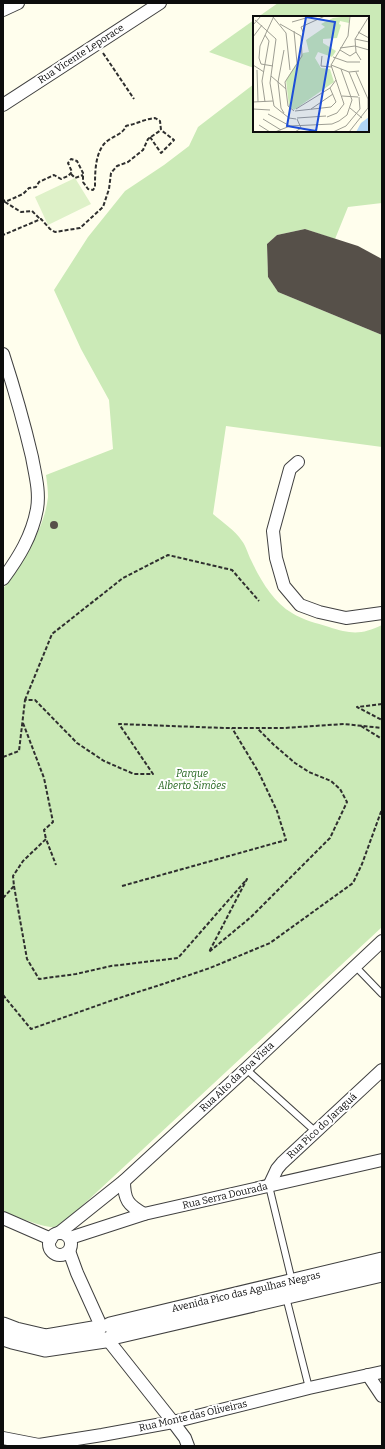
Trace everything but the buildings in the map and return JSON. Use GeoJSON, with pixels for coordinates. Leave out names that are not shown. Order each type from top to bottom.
{"type":"FeatureCollection","features":[{"type":"Feature","properties":{"kind":"street"},"geometry":{"type":"LineString","coordinates":[[3,10],[18,3]]}},
{"type":"Feature","properties":{"kind":"street","name":"Rua Vicente Leporace"},"geometry":{"type":"LineString","coordinates":[[3,105],[160,3]]}},
{"type":"Feature","properties":{"kind":"street"},"geometry":{"type":"LineString","coordinates":[[3,354],[6,377],[28,440],[37,483],[38,496],[34,522],[27,542],[21,554],[4,576]]}},
{"type":"Feature","properties":{"kind":"street"},"geometry":{"type":"LineString","coordinates":[[298,462],[290,469],[273,531],[276,558],[284,586],[300,605],[319,612],[346,618],[382,613]]}},
{"type":"Feature","properties":{"kind":"street","name":"Rua Alto da Boa Vista"},"geometry":{"type":"LineString","coordinates":[[63,1239],[88,1209],[124,1181],[382,941]]}},
{"type":"Feature","properties":{"kind":"street","name":"Rua Pico do Jaraguá"},"geometry":{"type":"LineString","coordinates":[[269,1186],[277,1169],[382,1070]]}},
{"type":"Feature","properties":{"kind":"street","name":"Rua Serra Dourada"},"geometry":{"type":"LineString","coordinates":[[63,1239],[144,1214],[382,1160]]}},
{"type":"Feature","properties":{"kind":"street"},"geometry":{"type":"LineString","coordinates":[[124,1181],[124,1194],[128,1202],[144,1214]]}},
{"type":"Feature","properties":{"kind":"street"},"geometry":{"type":"LineString","coordinates":[[3,1218],[63,1239],[77,1273],[106,1333],[185,1438],[188,1446]]}},
{"type":"Feature","properties":{"kind":"street"},"geometry":{"type":"LineString","coordinates":[[63,1239],[50,1242],[51,1249],[77,1273]]}},
{"type":"Feature","properties":{"kind":"street","name":"Avenida Pico das Agulhas Negras"},"geometry":{"type":"LineString","coordinates":[[3,1338],[45,1349],[292,1281],[382,1260]]}},
{"type":"Feature","properties":{"kind":"street","name":"Avenida Pico das Agulhas Negras"},"geometry":{"type":"LineString","coordinates":[[3,1325],[16,1330],[46,1337],[106,1333],[286,1297],[382,1274]]}},
{"type":"Feature","properties":{"kind":"street","name":"Rua Monte das Oliveiras"},"geometry":{"type":"LineString","coordinates":[[3,1438],[38,1446],[102,1435],[173,1422],[309,1388],[382,1372]]}},
{"type":"Feature","properties":{"kind":"street"},"geometry":{"type":"LineString","coordinates":[[368,1375],[382,1396]]}},
{"type":"Feature","properties":{"kind":"lane"},"geometry":{"type":"LineString","coordinates":[[355,966],[382,994]]}},
{"type":"Feature","properties":{"kind":"lane"},"geometry":{"type":"LineString","coordinates":[[246,1069],[316,1132]]}},
{"type":"Feature","properties":{"kind":"lane"},"geometry":{"type":"LineString","coordinates":[[269,1186],[292,1281]]}},
{"type":"Feature","properties":{"kind":"lane"},"geometry":{"type":"LineString","coordinates":[[286,1297],[309,1388]]}},
{"type":"Feature","properties":{"kind":"path"},"geometry":{"type":"LineString","coordinates":[[97,43],[134,99]]}},
{"type":"Feature","properties":{"kind":"path"},"geometry":{"type":"LineString","coordinates":[[5,202],[23,194],[29,188],[36,187],[39,182],[54,175],[61,179],[68,176],[72,172],[68,164],[70,159],[77,161],[83,175],[83,182],[88,189],[93,190],[95,187],[96,162],[104,144],[125,130],[126,126],[136,124],[146,119],[155,118],[160,121],[161,130],[174,140],[160,153],[150,137]]}},
{"type":"Feature","properties":{"kind":"path"},"geometry":{"type":"LineString","coordinates":[[3,199],[5,202],[21,212],[32,211],[55,232],[80,228],[104,207],[109,189],[111,173],[117,166],[128,162],[142,150],[148,139],[161,130]]}},
{"type":"Feature","properties":{"kind":"path"},"geometry":{"type":"LineString","coordinates":[[70,173],[75,178],[83,175]]}},
{"type":"Feature","properties":{"kind":"path"},"geometry":{"type":"LineString","coordinates":[[3,235],[41,219]]}},
{"type":"Feature","properties":{"kind":"path"},"geometry":{"type":"LineString","coordinates":[[3,757],[19,751],[25,700],[52,634],[123,578],[168,555],[232,570],[259,601]]}},
{"type":"Feature","properties":{"kind":"path"},"geometry":{"type":"LineString","coordinates":[[25,700],[35,700],[77,743],[104,761],[134,774],[153,774],[119,724],[232,728],[284,728],[344,724],[382,728]]}},
{"type":"Feature","properties":{"kind":"path"},"geometry":{"type":"LineString","coordinates":[[382,704],[357,707],[382,720]]}},
{"type":"Feature","properties":{"kind":"path"},"geometry":{"type":"LineString","coordinates":[[22,721],[44,778],[53,822],[44,830],[56,866]]}},
{"type":"Feature","properties":{"kind":"path"},"geometry":{"type":"LineString","coordinates":[[360,726],[382,739]]}},
{"type":"Feature","properties":{"kind":"path"},"geometry":{"type":"LineString","coordinates":[[122,886],[286,840],[277,811],[259,773],[232,728]]}},
{"type":"Feature","properties":{"kind":"path"},"geometry":{"type":"LineString","coordinates":[[46,839],[23,861],[13,876],[27,959],[39,979],[76,974],[111,966],[178,958],[247,879],[209,952],[251,917],[330,838],[347,802],[340,789],[331,781],[309,772],[295,763],[257,728]]}},
{"type":"Feature","properties":{"kind":"path"},"geometry":{"type":"LineString","coordinates":[[3,995],[31,1029],[210,968],[270,943],[353,883],[362,864],[382,809]]}},
{"type":"Feature","properties":{"kind":"path"},"geometry":{"type":"LineString","coordinates":[[3,898],[14,886]]}},
{"type":"Feature","properties":{"kind":"green space","name":"Parque Alberto Simões"},"geometry":{"type":"Polygon","coordinates":[[[278,3],[382,3],[382,203],[348,207],[335,239],[305,229],[277,235],[267,244],[268,277],[278,292],[382,335],[382,447],[226,426],[213,514],[239,537],[245,545],[251,560],[268,590],[279,603],[292,613],[310,621],[350,632],[368,631],[382,625],[382,927],[70,1217],[63,1223],[54,1227],[43,1226],[3,1211],[3,589],[31,546],[42,522],[48,497],[46,475],[113,449],[109,400],[81,349],[54,290],[88,237],[125,191],[189,146],[198,127],[253,85],[253,132],[369,132],[369,16],[259,16],[278,3]]]}},
{"type":"Feature","properties":{"kind":"green space"},"geometry":{"type":"Polygon","coordinates":[[[253,21],[253,68],[209,52],[253,21]]]}},
{"type":"Feature","properties":{"kind":"green space"},"geometry":{"type":"Polygon","coordinates":[[[75,178],[91,204],[48,225],[35,197],[75,178]]]}}]}
